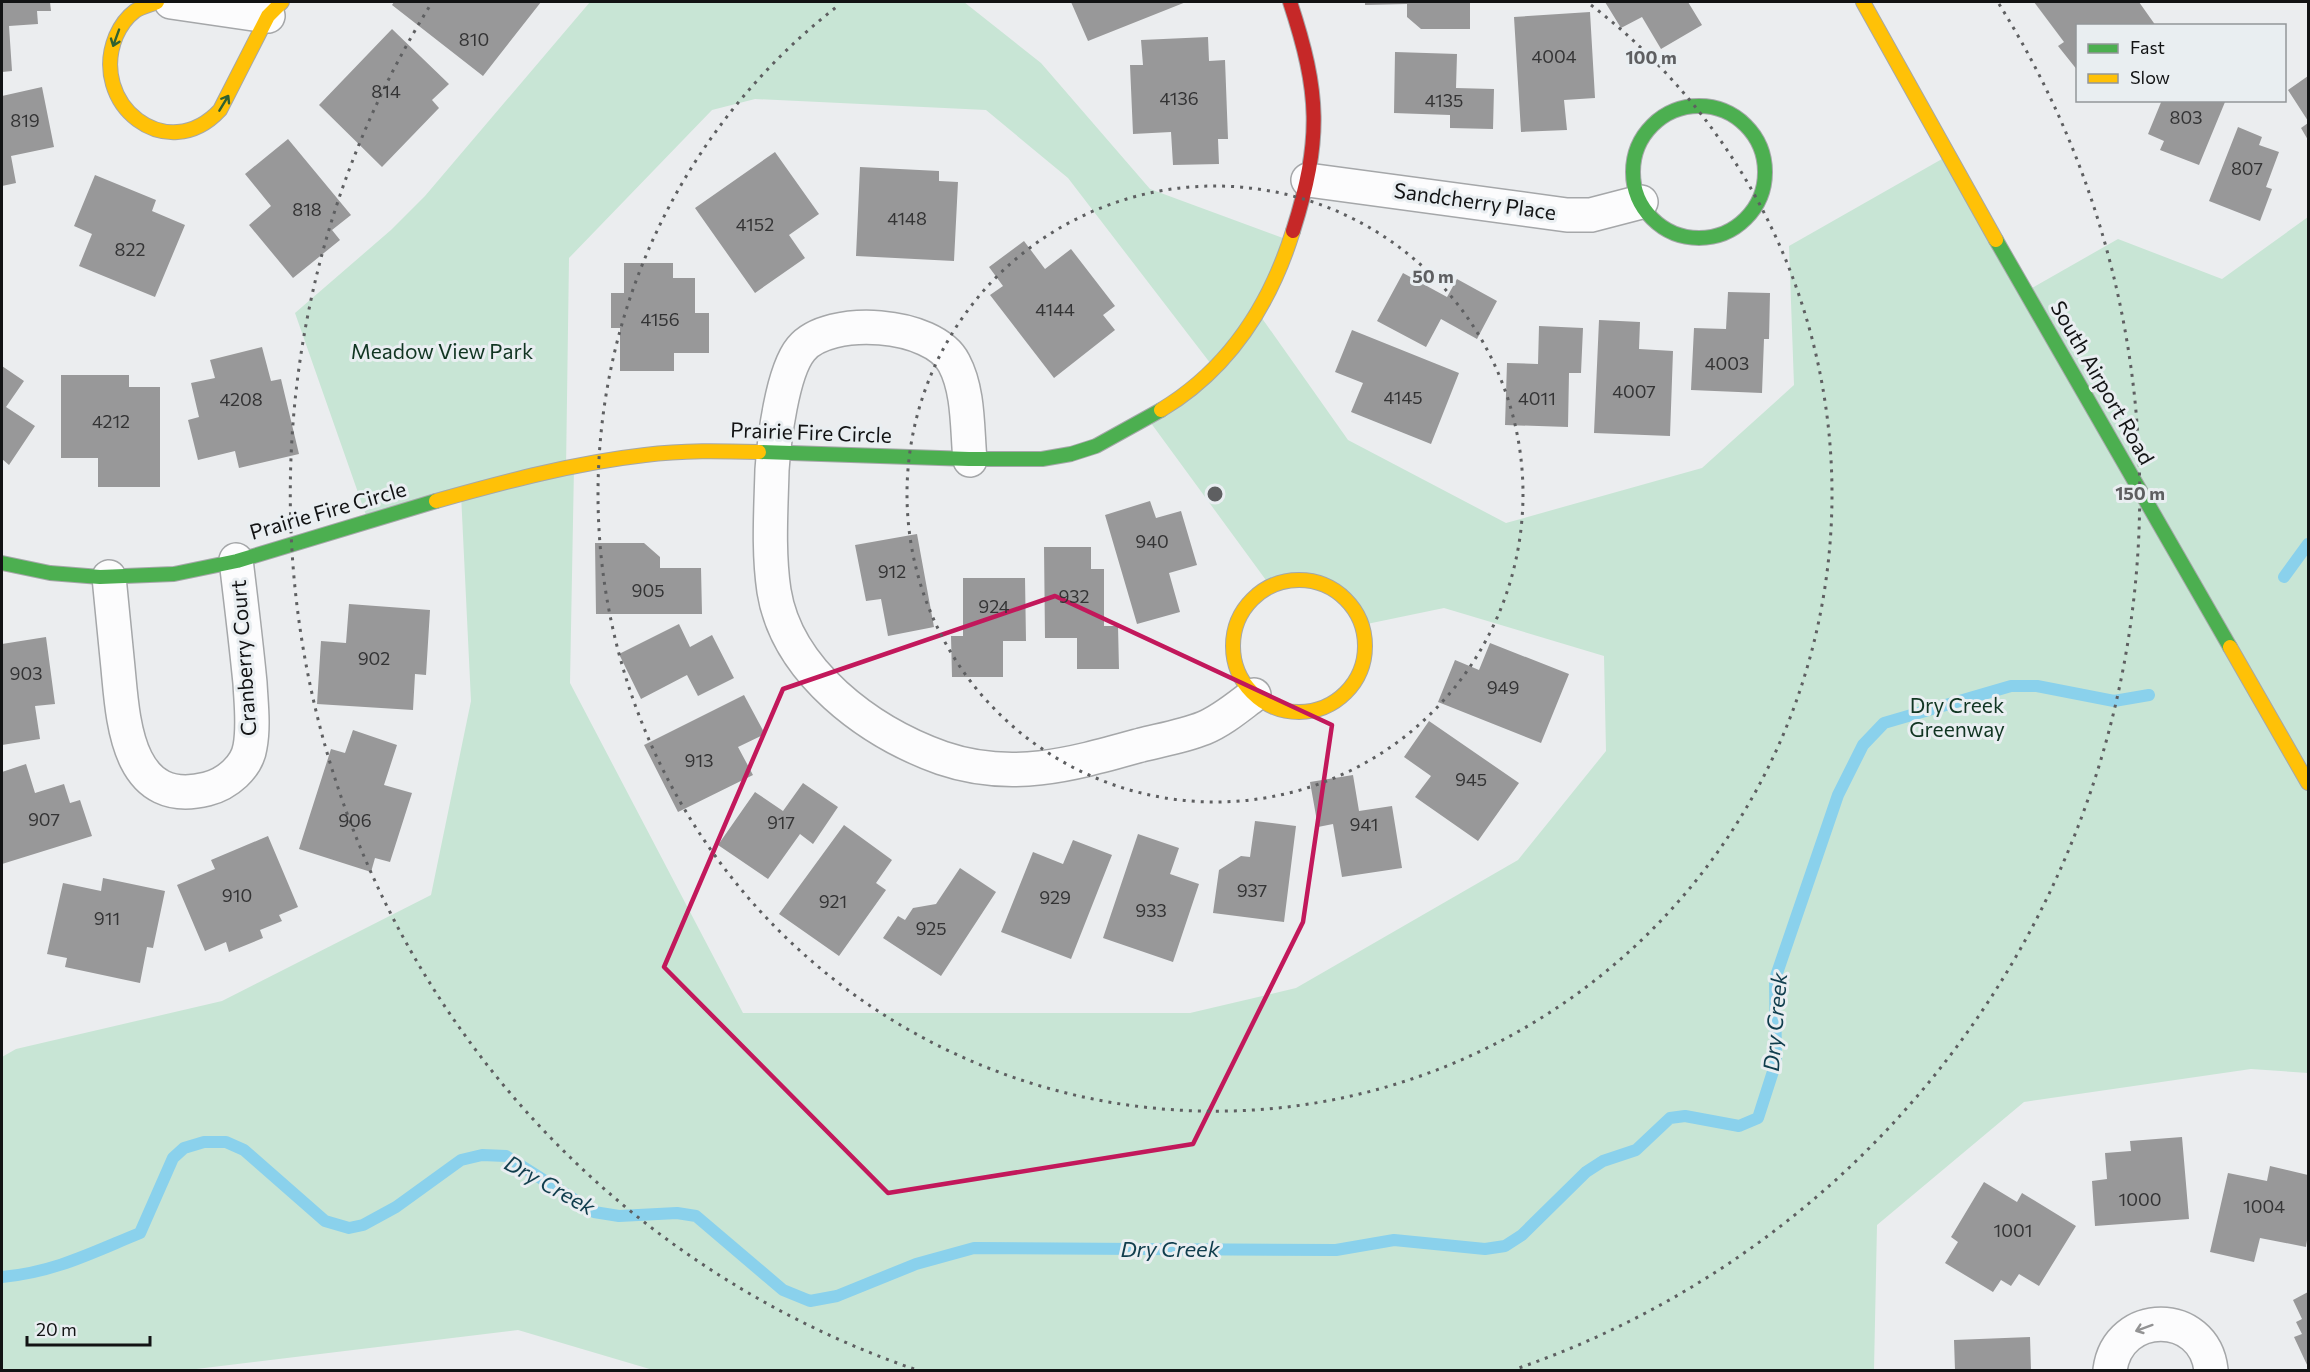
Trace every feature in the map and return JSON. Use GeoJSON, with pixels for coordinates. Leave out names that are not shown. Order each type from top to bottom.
{"type":"FeatureCollection","features":[{"type":"Feature","properties":{"kind":"street"},"geometry":{"type":"LineString","coordinates":[[157,2],[132,11],[119,28],[112,48],[110,76],[114,95],[123,110],[140,124],[162,132],[184,132],[198,128],[217,114],[275,9],[171,2]]}},
{"type":"Feature","properties":{"kind":"street","name":"Prairie Fire Circle"},"geometry":{"type":"LineString","coordinates":[[2,563],[50,573],[110,577],[171,574],[236,560],[466,492],[597,462],[648,454],[773,452],[1025,460],[1051,459],[1076,454],[1115,436],[1183,397],[1231,352],[1268,298],[1286,257],[1308,180],[1315,129],[1312,86],[1299,28],[1290,2]]}},
{"type":"Feature","properties":{"kind":"street","name":"South Airport Road"},"geometry":{"type":"LineString","coordinates":[[1863,2],[2025,292],[2308,783]]}},
{"type":"Feature","properties":{"kind":"street"},"geometry":{"type":"LineString","coordinates":[[1701,106],[1732,114],[1748,127],[1760,145],[1764,155],[1765,178],[1760,200],[1747,218],[1728,231],[1718,235],[1695,238],[1673,232],[1654,220],[1641,202],[1634,182],[1636,151],[1653,124],[1681,108],[1701,106]]}},
{"type":"Feature","properties":{"kind":"street","name":"Sandcherry Place"},"geometry":{"type":"LineString","coordinates":[[1308,180],[1567,215],[1591,215],[1641,202]]}},
{"type":"Feature","properties":{"kind":"street"},"geometry":{"type":"LineString","coordinates":[[970,460],[962,388],[954,363],[937,344],[917,334],[864,328],[826,332],[813,338],[802,347],[793,362],[786,383],[773,452],[770,532],[774,591],[786,629],[806,663],[833,692],[866,718],[909,744],[944,758],[983,767],[1021,771],[1045,769],[1093,758],[1203,728],[1254,695]]}},
{"type":"Feature","properties":{"kind":"street","name":"Cranberry Court"},"geometry":{"type":"LineString","coordinates":[[110,577],[122,705],[129,746],[146,773],[159,784],[179,790],[201,790],[226,781],[237,772],[245,762],[250,748],[251,702],[236,560]]}},
{"type":"Feature","properties":{"kind":"street"},"geometry":{"type":"LineString","coordinates":[[1301,580],[1331,588],[1348,602],[1360,619],[1365,641],[1363,663],[1354,684],[1346,693],[1338,700],[1318,710],[1295,712],[1273,707],[1254,695],[1236,667],[1233,646],[1237,626],[1246,607],[1253,599],[1261,592],[1280,583],[1301,580]]}},
{"type":"Feature","properties":{"kind":"street"},"geometry":{"type":"LineString","coordinates":[[2110,1371],[2117,1348],[2128,1336],[2142,1327],[2158,1324],[2183,1329],[2197,1339],[2206,1352],[2211,1371]]}},
{"type":"Feature","properties":{"kind":"highlighted area"},"geometry":{"type":"Polygon","coordinates":[[[1055,596],[1332,725],[1303,922],[1193,1144],[888,1193],[664,967],[783,689],[1055,596]]]}},
{"type":"Feature","properties":{"kind":"green space","name":"Dry Creek Greenway"},"geometry":{"type":"Polygon","coordinates":[[[590,2],[964,2],[1041,63],[1150,189],[1291,241],[1259,314],[1348,440],[1506,523],[1702,468],[1794,385],[1789,246],[1949,155],[2025,292],[2118,239],[2222,279],[2308,217],[2308,1073],[2251,1069],[2024,1102],[1877,1225],[1874,1370],[653,1370],[518,1330],[188,1370],[2,1370],[2,1057],[16,1049],[222,1001],[431,895],[471,701],[461,494],[368,521],[295,313],[391,230],[425,196],[590,2]],[[755,99],[712,110],[569,258],[566,469],[574,467],[570,683],[743,1013],[1190,1013],[1296,988],[1518,860],[1606,751],[1604,656],[1444,608],[1362,625],[1356,612],[1347,601],[1337,592],[1325,586],[1299,581],[1271,587],[1148,419],[1214,368],[1068,178],[986,110],[755,99]]]}},
{"type":"Feature","properties":{"kind":"building"},"geometry":{"type":"Polygon","coordinates":[[[2,2],[50,2],[51,11],[37,11],[38,24],[9,26],[12,71],[2,72],[2,2]]]}},
{"type":"Feature","properties":{"kind":"building"},"geometry":{"type":"Polygon","coordinates":[[[394,2],[541,2],[483,76],[392,5],[394,2]]]}},
{"type":"Feature","properties":{"kind":"building"},"geometry":{"type":"Polygon","coordinates":[[[1071,2],[1186,2],[1088,41],[1071,2]]]}},
{"type":"Feature","properties":{"kind":"building"},"geometry":{"type":"Polygon","coordinates":[[[1365,2],[1470,2],[1470,29],[1421,29],[1407,17],[1407,4],[1365,5],[1365,2]]]}},
{"type":"Feature","properties":{"kind":"building"},"geometry":{"type":"Polygon","coordinates":[[[1605,2],[1688,2],[1702,25],[1661,49],[1642,17],[1621,28],[1605,2]]]}},
{"type":"Feature","properties":{"kind":"building"},"geometry":{"type":"Polygon","coordinates":[[[2034,2],[2139,2],[2155,24],[2076,24],[2076,68],[2058,46],[2064,42],[2034,2]]]}},
{"type":"Feature","properties":{"kind":"building"},"geometry":{"type":"Polygon","coordinates":[[[1590,12],[1595,98],[1564,100],[1567,130],[1521,132],[1514,17],[1590,12]]]}},
{"type":"Feature","properties":{"kind":"building"},"geometry":{"type":"Polygon","coordinates":[[[392,29],[449,84],[432,100],[439,108],[382,167],[319,105],[392,29]]]}},
{"type":"Feature","properties":{"kind":"building"},"geometry":{"type":"Polygon","coordinates":[[[1208,37],[1209,61],[1225,60],[1228,139],[1218,139],[1219,164],[1173,165],[1171,132],[1133,134],[1130,65],[1143,65],[1141,40],[1208,37]]]}},
{"type":"Feature","properties":{"kind":"building"},"geometry":{"type":"Polygon","coordinates":[[[1395,52],[1457,54],[1456,88],[1494,89],[1493,129],[1450,128],[1450,115],[1394,113],[1395,52]]]}},
{"type":"Feature","properties":{"kind":"building"},"geometry":{"type":"Polygon","coordinates":[[[2308,76],[2308,121],[2288,90],[2308,76]]]}},
{"type":"Feature","properties":{"kind":"building"},"geometry":{"type":"Polygon","coordinates":[[[42,87],[54,147],[11,156],[16,183],[2,186],[2,96],[42,87]]]}},
{"type":"Feature","properties":{"kind":"building"},"geometry":{"type":"Polygon","coordinates":[[[2161,102],[2225,102],[2199,165],[2160,150],[2164,141],[2148,134],[2161,102]]]}},
{"type":"Feature","properties":{"kind":"building"},"geometry":{"type":"Polygon","coordinates":[[[2308,123],[2308,140],[2301,128],[2308,123]]]}},
{"type":"Feature","properties":{"kind":"building"},"geometry":{"type":"Polygon","coordinates":[[[2238,127],[2262,137],[2259,145],[2279,152],[2266,187],[2272,189],[2260,221],[2209,201],[2238,127]]]}},
{"type":"Feature","properties":{"kind":"building"},"geometry":{"type":"Polygon","coordinates":[[[288,139],[351,215],[332,230],[340,240],[293,278],[249,225],[271,206],[245,174],[288,139]]]}},
{"type":"Feature","properties":{"kind":"building"},"geometry":{"type":"Polygon","coordinates":[[[775,152],[819,214],[789,235],[805,258],[755,293],[695,208],[775,152]]]}},
{"type":"Feature","properties":{"kind":"building"},"geometry":{"type":"Polygon","coordinates":[[[860,167],[939,171],[939,181],[958,182],[954,261],[856,256],[860,167]]]}},
{"type":"Feature","properties":{"kind":"building"},"geometry":{"type":"Polygon","coordinates":[[[95,175],[156,200],[152,211],[185,225],[155,297],[79,266],[92,234],[74,226],[95,175]]]}},
{"type":"Feature","properties":{"kind":"building"},"geometry":{"type":"Polygon","coordinates":[[[1024,241],[1045,269],[1071,249],[1115,306],[1103,315],[1115,330],[1054,378],[990,295],[1003,286],[989,267],[1024,241]]]}},
{"type":"Feature","properties":{"kind":"building"},"geometry":{"type":"Polygon","coordinates":[[[624,263],[673,263],[673,278],[695,278],[695,313],[709,313],[709,353],[674,353],[674,371],[620,371],[620,328],[611,328],[611,293],[624,293],[624,263]]]}},
{"type":"Feature","properties":{"kind":"building"},"geometry":{"type":"Polygon","coordinates":[[[1403,273],[1447,297],[1457,279],[1497,301],[1477,339],[1441,319],[1426,347],[1377,321],[1403,273]]]}},
{"type":"Feature","properties":{"kind":"building"},"geometry":{"type":"Polygon","coordinates":[[[1728,292],[1770,293],[1769,339],[1764,339],[1762,393],[1691,390],[1694,328],[1726,329],[1728,292]]]}},
{"type":"Feature","properties":{"kind":"building"},"geometry":{"type":"Polygon","coordinates":[[[1599,320],[1640,322],[1639,349],[1673,351],[1670,436],[1594,433],[1599,320]]]}},
{"type":"Feature","properties":{"kind":"building"},"geometry":{"type":"Polygon","coordinates":[[[1539,326],[1583,328],[1581,373],[1569,373],[1568,427],[1505,425],[1507,363],[1538,364],[1539,326]]]}},
{"type":"Feature","properties":{"kind":"building"},"geometry":{"type":"Polygon","coordinates":[[[1352,330],[1459,373],[1431,444],[1351,412],[1363,383],[1335,372],[1352,330]]]}},
{"type":"Feature","properties":{"kind":"building"},"geometry":{"type":"Polygon","coordinates":[[[262,347],[271,381],[281,379],[299,454],[239,468],[235,451],[198,460],[188,420],[199,417],[191,383],[215,378],[210,360],[262,347]]]}},
{"type":"Feature","properties":{"kind":"building"},"geometry":{"type":"Polygon","coordinates":[[[2,366],[24,381],[6,407],[35,426],[9,465],[2,459],[2,366]]]}},
{"type":"Feature","properties":{"kind":"building"},"geometry":{"type":"Polygon","coordinates":[[[61,375],[129,375],[129,387],[160,387],[160,487],[98,487],[98,458],[61,458],[61,375]]]}},
{"type":"Feature","properties":{"kind":"building"},"geometry":{"type":"Polygon","coordinates":[[[1150,501],[1156,518],[1181,511],[1197,565],[1169,573],[1180,612],[1137,624],[1105,515],[1150,501]]]}},
{"type":"Feature","properties":{"kind":"building"},"geometry":{"type":"Polygon","coordinates":[[[917,534],[934,627],[888,636],[881,599],[866,601],[855,545],[917,534]]]}},
{"type":"Feature","properties":{"kind":"building"},"geometry":{"type":"Polygon","coordinates":[[[595,543],[644,543],[660,557],[660,568],[701,568],[702,614],[596,614],[595,543]]]}},
{"type":"Feature","properties":{"kind":"building"},"geometry":{"type":"Polygon","coordinates":[[[1044,547],[1091,547],[1091,569],[1104,569],[1104,626],[1118,626],[1119,669],[1077,669],[1077,638],[1045,638],[1044,547]]]}},
{"type":"Feature","properties":{"kind":"building"},"geometry":{"type":"Polygon","coordinates":[[[963,578],[1025,578],[1026,641],[1003,641],[1003,677],[952,677],[951,636],[963,636],[963,578]]]}},
{"type":"Feature","properties":{"kind":"building"},"geometry":{"type":"Polygon","coordinates":[[[349,604],[430,610],[426,675],[415,674],[413,710],[317,704],[321,641],[346,643],[349,604]]]}},
{"type":"Feature","properties":{"kind":"building"},"geometry":{"type":"Polygon","coordinates":[[[679,624],[690,647],[712,635],[734,678],[698,696],[687,675],[641,699],[619,654],[679,624]]]}},
{"type":"Feature","properties":{"kind":"building"},"geometry":{"type":"Polygon","coordinates":[[[46,637],[55,704],[35,706],[40,739],[2,745],[2,644],[46,637]]]}},
{"type":"Feature","properties":{"kind":"building"},"geometry":{"type":"Polygon","coordinates":[[[1490,643],[1569,674],[1541,743],[1438,702],[1455,660],[1479,670],[1490,643]]]}},
{"type":"Feature","properties":{"kind":"building"},"geometry":{"type":"Polygon","coordinates":[[[744,695],[765,734],[738,747],[753,775],[678,812],[644,745],[744,695]]]}},
{"type":"Feature","properties":{"kind":"building"},"geometry":{"type":"Polygon","coordinates":[[[1429,721],[1519,783],[1478,841],[1415,797],[1431,776],[1404,757],[1429,721]]]}},
{"type":"Feature","properties":{"kind":"building"},"geometry":{"type":"Polygon","coordinates":[[[353,730],[397,745],[384,785],[412,793],[390,862],[375,858],[371,872],[299,849],[331,749],[345,753],[353,730]]]}},
{"type":"Feature","properties":{"kind":"building"},"geometry":{"type":"Polygon","coordinates":[[[26,764],[35,793],[64,784],[70,803],[80,800],[92,836],[2,864],[2,772],[26,764]]]}},
{"type":"Feature","properties":{"kind":"building"},"geometry":{"type":"Polygon","coordinates":[[[1353,775],[1359,811],[1392,806],[1402,868],[1342,877],[1333,824],[1318,827],[1310,782],[1353,775]]]}},
{"type":"Feature","properties":{"kind":"building"},"geometry":{"type":"Polygon","coordinates":[[[803,783],[838,807],[813,844],[800,834],[768,879],[718,845],[755,792],[783,811],[803,783]]]}},
{"type":"Feature","properties":{"kind":"building"},"geometry":{"type":"Polygon","coordinates":[[[1255,821],[1296,826],[1284,922],[1213,913],[1219,870],[1241,856],[1250,857],[1255,821]]]}},
{"type":"Feature","properties":{"kind":"building"},"geometry":{"type":"Polygon","coordinates":[[[844,825],[892,860],[876,883],[886,890],[839,956],[779,914],[844,825]]]}},
{"type":"Feature","properties":{"kind":"building"},"geometry":{"type":"Polygon","coordinates":[[[1138,834],[1179,848],[1170,874],[1199,884],[1173,962],[1103,938],[1138,834]]]}},
{"type":"Feature","properties":{"kind":"building"},"geometry":{"type":"Polygon","coordinates":[[[268,836],[298,907],[279,915],[282,921],[260,930],[263,938],[229,952],[226,942],[205,951],[177,885],[215,869],[211,860],[268,836]]]}},
{"type":"Feature","properties":{"kind":"building"},"geometry":{"type":"Polygon","coordinates":[[[1073,840],[1112,855],[1071,959],[1001,932],[1033,852],[1063,864],[1073,840]]]}},
{"type":"Feature","properties":{"kind":"building"},"geometry":{"type":"Polygon","coordinates":[[[960,868],[996,892],[941,976],[883,938],[898,916],[905,920],[913,908],[936,904],[960,868]]]}},
{"type":"Feature","properties":{"kind":"building"},"geometry":{"type":"Polygon","coordinates":[[[103,878],[165,891],[153,948],[147,947],[140,983],[65,967],[67,958],[47,954],[63,883],[101,891],[103,878]]]}},
{"type":"Feature","properties":{"kind":"building"},"geometry":{"type":"Polygon","coordinates":[[[2182,1137],[2189,1219],[2095,1226],[2092,1181],[2107,1179],[2105,1153],[2131,1151],[2130,1141],[2182,1137]]]}},
{"type":"Feature","properties":{"kind":"building"},"geometry":{"type":"Polygon","coordinates":[[[2270,1166],[2308,1175],[2306,1247],[2260,1238],[2254,1262],[2210,1252],[2228,1173],[2267,1181],[2270,1166]]]}},
{"type":"Feature","properties":{"kind":"building"},"geometry":{"type":"Polygon","coordinates":[[[1984,1182],[2017,1202],[2022,1193],[2076,1226],[2039,1286],[2019,1274],[2011,1286],[2001,1280],[1993,1292],[1945,1263],[1958,1242],[1951,1237],[1984,1182]]]}},
{"type":"Feature","properties":{"kind":"building"},"geometry":{"type":"Polygon","coordinates":[[[2308,1292],[2308,1367],[2294,1337],[2302,1334],[2296,1322],[2302,1319],[2293,1300],[2308,1292]]]}},
{"type":"Feature","properties":{"kind":"building"},"geometry":{"type":"Polygon","coordinates":[[[2030,1337],[2031,1370],[1955,1370],[1954,1340],[2030,1337]]]}},
{"type":"Feature","properties":{"kind":"waterway","name":"Dry Creek"},"geometry":{"type":"LineString","coordinates":[[2284,577],[2308,544]]}},
{"type":"Feature","properties":{"kind":"waterway","name":"Dry Creek"},"geometry":{"type":"LineString","coordinates":[[2,1277],[56,1266],[140,1233],[173,1158],[184,1148],[204,1142],[226,1142],[244,1150],[325,1221],[349,1228],[363,1225],[396,1207],[461,1160],[482,1155],[506,1156],[594,1212],[619,1216],[677,1213],[696,1216],[783,1290],[810,1301],[837,1296],[916,1264],[974,1248],[1336,1250],[1394,1240],[1485,1249],[1505,1246],[1522,1235],[1586,1172],[1603,1161],[1636,1150],[1670,1118],[1685,1116],[1739,1126],[1758,1118],[1776,1062],[1775,979],[1838,795],[1863,745],[1884,723],[2011,686],[2037,686],[2114,701],[2149,695]]}},
{"type":"Feature","properties":{"kind":"traffic: fast"},"geometry":{"type":"LineString","coordinates":[[1699,106],[1724,111],[1746,125],[1760,147],[1765,172],[1760,197],[1746,219],[1724,233],[1699,238],[1674,233],[1652,219],[1638,197],[1633,172],[1638,147],[1652,125],[1674,111],[1699,106]]}},
{"type":"Feature","properties":{"kind":"traffic: fast"},"geometry":{"type":"LineString","coordinates":[[1996,240],[2230,647]]}},
{"type":"Feature","properties":{"kind":"traffic: fast"},"geometry":{"type":"LineString","coordinates":[[759,452],[969,459],[1042,459],[1071,454],[1096,446],[1161,410]]}},
{"type":"Feature","properties":{"kind":"traffic: fast"},"geometry":{"type":"LineString","coordinates":[[2,563],[50,573],[100,577],[174,574],[237,561],[436,501]]}},
{"type":"Feature","properties":{"kind":"traffic: slow"},"geometry":{"type":"LineString","coordinates":[[157,2],[135,11],[116,36],[110,61],[113,84],[123,104],[138,120],[156,130],[177,132],[199,126],[220,110],[268,16],[282,2]]}},
{"type":"Feature","properties":{"kind":"traffic: slow"},"geometry":{"type":"LineString","coordinates":[[1863,2],[1996,240]]}},
{"type":"Feature","properties":{"kind":"traffic: slow"},"geometry":{"type":"LineString","coordinates":[[1161,410],[1207,375],[1244,333],[1272,284],[1293,231]]}},
{"type":"Feature","properties":{"kind":"traffic: slow"},"geometry":{"type":"LineString","coordinates":[[436,501],[539,474],[618,458],[659,453],[759,452]]}},
{"type":"Feature","properties":{"kind":"traffic: slow"},"geometry":{"type":"LineString","coordinates":[[1299,580],[1324,585],[1346,599],[1360,621],[1365,646],[1360,671],[1346,693],[1324,707],[1299,712],[1274,707],[1252,693],[1238,671],[1233,646],[1238,621],[1252,599],[1274,585],[1299,580]]}},
{"type":"Feature","properties":{"kind":"traffic: slow"},"geometry":{"type":"LineString","coordinates":[[2230,647],[2308,783]]}},
{"type":"Feature","properties":{"kind":"traffic: jam"},"geometry":{"type":"LineString","coordinates":[[1290,2],[1307,63],[1314,116],[1309,169],[1293,231]]}},
{"type":"Feature","properties":{"kind":"park label","name":"Meadow View Park"},"geometry":{"type":"Point","coordinates":[442,352]}}]}
